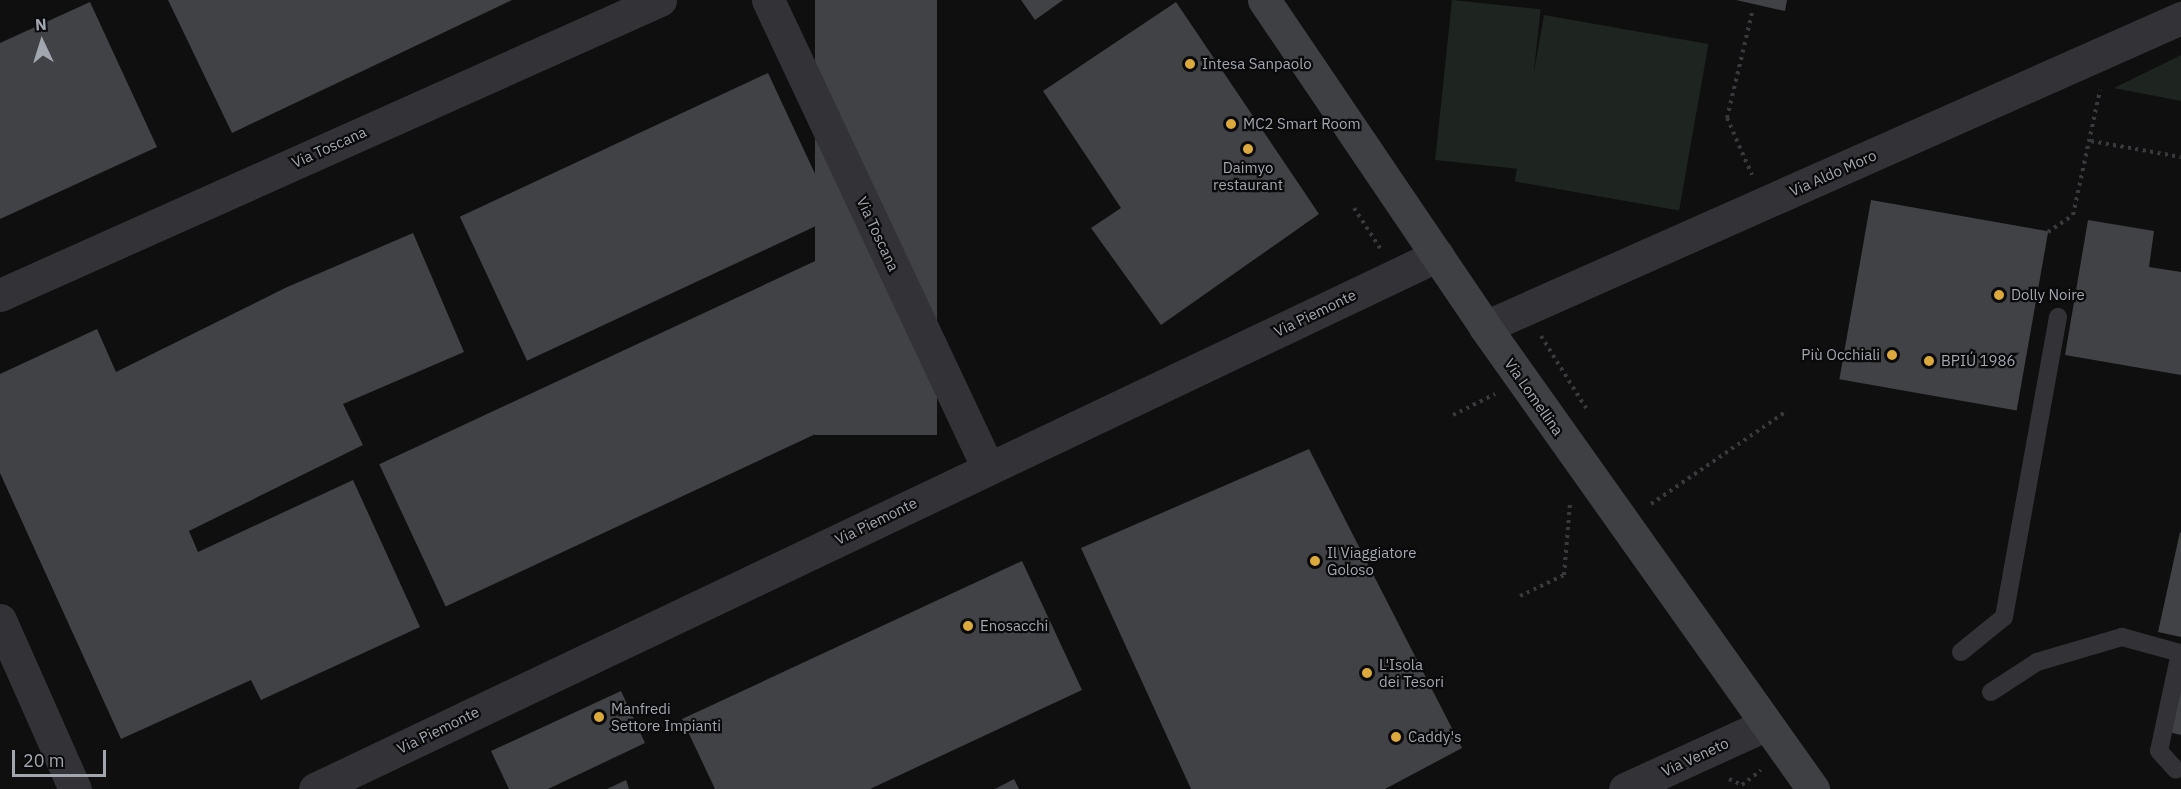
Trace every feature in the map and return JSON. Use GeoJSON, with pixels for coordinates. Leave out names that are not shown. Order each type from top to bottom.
{"type":"FeatureCollection","features":[{"type":"Feature","properties":{"kind":"main road","name":"Via Lomellina"},"geometry":{"type":"LineString","coordinates":[[1264,0],[1485,327],[1765,725],[1813,789]]}},
{"type":"Feature","properties":{"kind":"street","name":"Via Toscana"},"geometry":{"type":"LineString","coordinates":[[0,295],[660,0]]}},
{"type":"Feature","properties":{"kind":"street","name":"Via Toscana"},"geometry":{"type":"LineString","coordinates":[[768,0],[988,468]]}},
{"type":"Feature","properties":{"kind":"street","name":"Via Aldo Moro"},"geometry":{"type":"LineString","coordinates":[[1485,327],[2181,18]]}},
{"type":"Feature","properties":{"kind":"street","name":"Via Piemonte"},"geometry":{"type":"LineString","coordinates":[[315,789],[1438,255]]}},
{"type":"Feature","properties":{"kind":"street"},"geometry":{"type":"LineString","coordinates":[[0,620],[75,789]]}},
{"type":"Feature","properties":{"kind":"street","name":"Via Veneto"},"geometry":{"type":"LineString","coordinates":[[1625,789],[1765,725]]}},
{"type":"Feature","properties":{"kind":"lane"},"geometry":{"type":"LineString","coordinates":[[1961,652],[2004,617],[2058,317]]}},
{"type":"Feature","properties":{"kind":"lane"},"geometry":{"type":"LineString","coordinates":[[1991,692],[2037,662],[2122,637],[2180,653],[2159,751],[2176,770]]}},
{"type":"Feature","properties":{"kind":"path"},"geometry":{"type":"LineString","coordinates":[[1752,13],[1727,118],[1764,203]]}},
{"type":"Feature","properties":{"kind":"path"},"geometry":{"type":"LineString","coordinates":[[2048,232],[2073,215],[2091,141],[2107,51]]}},
{"type":"Feature","properties":{"kind":"path"},"geometry":{"type":"LineString","coordinates":[[2091,141],[2181,157]]}},
{"type":"Feature","properties":{"kind":"path"},"geometry":{"type":"LineString","coordinates":[[1354,208],[1396,274]]}},
{"type":"Feature","properties":{"kind":"path"},"geometry":{"type":"LineString","coordinates":[[1651,504],[1787,411]]}},
{"type":"Feature","properties":{"kind":"path"},"geometry":{"type":"LineString","coordinates":[[1520,596],[1564,575],[1571,491]]}},
{"type":"Feature","properties":{"kind":"shaded area"},"geometry":{"type":"Polygon","coordinates":[[[1452,0],[1541,9],[1524,169],[1435,160],[1452,0]]]}},
{"type":"Feature","properties":{"kind":"shaded area"},"geometry":{"type":"Polygon","coordinates":[[[1544,15],[1708,44],[1679,210],[1515,181],[1544,15]]]}},
{"type":"Feature","properties":{"kind":"shaded area"},"geometry":{"type":"Polygon","coordinates":[[[2181,55],[2181,101],[2114,88],[2181,55]]]}},
{"type":"Feature","properties":{"kind":"building"},"geometry":{"type":"Polygon","coordinates":[[[168,0],[512,0],[232,133],[168,0]]]}},
{"type":"Feature","properties":{"kind":"building"},"geometry":{"type":"Polygon","coordinates":[[[815,0],[937,0],[937,435],[815,435],[815,0]]]}},
{"type":"Feature","properties":{"kind":"building"},"geometry":{"type":"Polygon","coordinates":[[[1021,0],[1063,0],[1035,20],[1021,0]]]}},
{"type":"Feature","properties":{"kind":"building"},"geometry":{"type":"Polygon","coordinates":[[[1736,0],[1787,0],[1785,11],[1736,0]]]}},
{"type":"Feature","properties":{"kind":"building"},"geometry":{"type":"Polygon","coordinates":[[[90,2],[157,147],[0,219],[0,43],[90,2]]]}},
{"type":"Feature","properties":{"kind":"building"},"geometry":{"type":"Polygon","coordinates":[[[1176,2],[1319,214],[1161,325],[1091,228],[1121,208],[1043,91],[1176,2]]]}},
{"type":"Feature","properties":{"kind":"building"},"geometry":{"type":"Polygon","coordinates":[[[768,73],[835,217],[527,361],[460,217],[768,73]]]}},
{"type":"Feature","properties":{"kind":"building"},"geometry":{"type":"Polygon","coordinates":[[[1871,200],[2048,231],[2017,410],[1839,379],[1871,200]]]}},
{"type":"Feature","properties":{"kind":"building"},"geometry":{"type":"Polygon","coordinates":[[[2088,220],[2154,231],[2149,267],[2181,272],[2181,375],[2065,355],[2088,220]]]}},
{"type":"Feature","properties":{"kind":"building"},"geometry":{"type":"Polygon","coordinates":[[[413,233],[464,352],[343,404],[363,445],[189,531],[198,552],[353,480],[420,627],[261,700],[251,680],[121,739],[0,473],[0,374],[97,329],[116,372],[285,288],[413,233]]]}},
{"type":"Feature","properties":{"kind":"building"},"geometry":{"type":"Polygon","coordinates":[[[856,242],[922,384],[446,607],[379,464],[856,242]]]}},
{"type":"Feature","properties":{"kind":"building"},"geometry":{"type":"Polygon","coordinates":[[[1309,449],[1462,748],[1385,789],[1191,789],[1081,548],[1309,449]]]}},
{"type":"Feature","properties":{"kind":"building"},"geometry":{"type":"Polygon","coordinates":[[[2181,533],[2181,637],[2158,632],[2181,533]]]}},
{"type":"Feature","properties":{"kind":"building","name":"Enosacchi"},"geometry":{"type":"Polygon","coordinates":[[[1022,561],[1082,690],[870,789],[715,789],[682,719],[1022,561]]]}},
{"type":"Feature","properties":{"kind":"building"},"geometry":{"type":"Polygon","coordinates":[[[2181,680],[2181,735],[2168,732],[2181,680]]]}},
{"type":"Feature","properties":{"kind":"building","name":"Manfredi Settore Impianti"},"geometry":{"type":"Polygon","coordinates":[[[621,691],[645,743],[548,789],[509,789],[491,751],[621,691]]]}},
{"type":"Feature","properties":{"kind":"building"},"geometry":{"type":"Polygon","coordinates":[[[1014,779],[1019,789],[995,789],[1014,779]]]}},
{"type":"Feature","properties":{"kind":"building"},"geometry":{"type":"Polygon","coordinates":[[[626,780],[629,789],[607,789],[626,780]]]}},
{"type":"Feature","properties":{"kind":"place","name":"Intesa Sanpaolo"},"geometry":{"type":"Point","coordinates":[1190,64]}},
{"type":"Feature","properties":{"kind":"place","name":"MC2 Smart Room"},"geometry":{"type":"Point","coordinates":[1231,124]}},
{"type":"Feature","properties":{"kind":"place","name":"Daimyo restaurant"},"geometry":{"type":"Point","coordinates":[1248,149]}},
{"type":"Feature","properties":{"kind":"place","name":"Dolly Noire"},"geometry":{"type":"Point","coordinates":[1999,295]}},
{"type":"Feature","properties":{"kind":"place","name":"Più Occhiali"},"geometry":{"type":"Point","coordinates":[1892,355]}},
{"type":"Feature","properties":{"kind":"place","name":"BPIÚ 1986"},"geometry":{"type":"Point","coordinates":[1929,361]}},
{"type":"Feature","properties":{"kind":"place","name":"Il Viaggiatore Goloso"},"geometry":{"type":"Point","coordinates":[1315,561]}},
{"type":"Feature","properties":{"kind":"place","name":"Enosacchi"},"geometry":{"type":"Point","coordinates":[968,626]}},
{"type":"Feature","properties":{"kind":"place","name":"L'Isola dei Tesori"},"geometry":{"type":"Point","coordinates":[1367,673]}},
{"type":"Feature","properties":{"kind":"place","name":"Manfredi Settore Impianti"},"geometry":{"type":"Point","coordinates":[599,717]}},
{"type":"Feature","properties":{"kind":"place","name":"Caddy's"},"geometry":{"type":"Point","coordinates":[1396,737]}}]}
